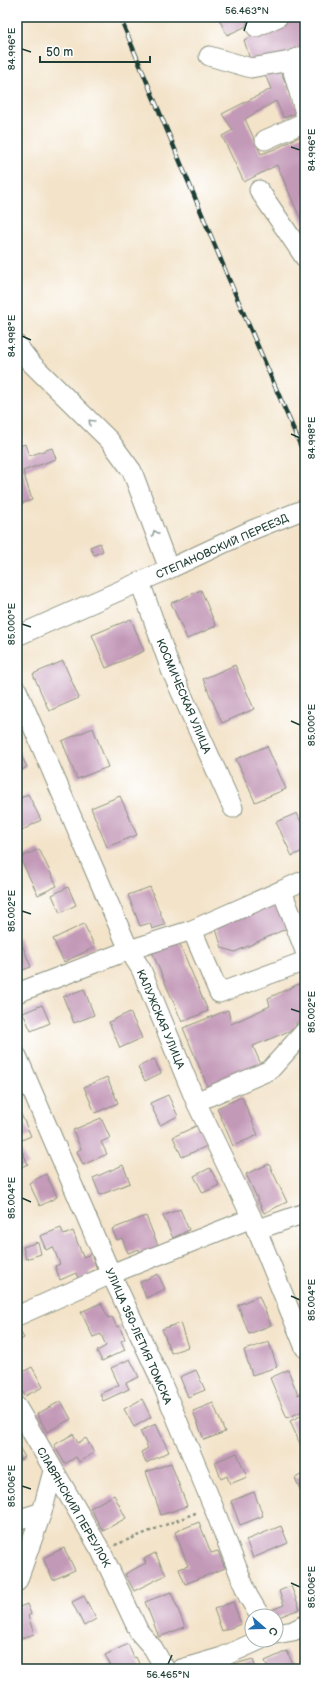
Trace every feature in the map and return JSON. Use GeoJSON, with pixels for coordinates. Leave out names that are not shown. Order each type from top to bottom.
{"type":"FeatureCollection","features":[{"type":"Feature","properties":{"kind":"street"},"geometry":{"type":"LineString","coordinates":[[256,27],[278,17]]}},
{"type":"Feature","properties":{"kind":"street"},"geometry":{"type":"LineString","coordinates":[[209,56],[251,68],[297,58],[305,113]]}},
{"type":"Feature","properties":{"kind":"street"},"geometry":{"type":"LineString","coordinates":[[265,140],[305,122]]}},
{"type":"Feature","properties":{"kind":"street"},"geometry":{"type":"LineString","coordinates":[[260,190],[305,258]]}},
{"type":"Feature","properties":{"kind":"street"},"geometry":{"type":"LineString","coordinates":[[17,345],[30,362],[110,441],[132,471],[169,569]]}},
{"type":"Feature","properties":{"kind":"street","name":"СТЕПАНОВСКИЙ ПЕРЕЕЗД"},"geometry":{"type":"LineString","coordinates":[[17,636],[169,569],[252,530],[305,509]]}},
{"type":"Feature","properties":{"kind":"street","name":"КОСМИЧЕСКАЯ УЛИЦА"},"geometry":{"type":"LineString","coordinates":[[140,582],[171,670],[233,808]]}},
{"type":"Feature","properties":{"kind":"street","name":"КАЛУЖСКАЯ УЛИЦА"},"geometry":{"type":"LineString","coordinates":[[17,690],[129,950],[141,969],[196,1102],[254,1224],[305,1348]]}},
{"type":"Feature","properties":{"kind":"street"},"geometry":{"type":"LineString","coordinates":[[17,993],[129,950],[192,930],[305,880]]}},
{"type":"Feature","properties":{"kind":"street"},"geometry":{"type":"LineString","coordinates":[[282,890],[305,951]]}},
{"type":"Feature","properties":{"kind":"street"},"geometry":{"type":"LineString","coordinates":[[192,930],[219,993],[305,962]]}},
{"type":"Feature","properties":{"kind":"street"},"geometry":{"type":"LineString","coordinates":[[196,1102],[270,1070],[305,1031]]}},
{"type":"Feature","properties":{"kind":"street","name":"УЛИЦА 350-ЛЕТИЯ ТОМСКА"},"geometry":{"type":"LineString","coordinates":[[17,1056],[111,1274],[158,1374],[213,1506],[248,1596],[255,1608]]}},
{"type":"Feature","properties":{"kind":"street"},"geometry":{"type":"LineString","coordinates":[[17,1316],[111,1274],[254,1224],[305,1213]]}},
{"type":"Feature","properties":{"kind":"street","name":"СЛАВЯНСКИЙ ПЕРЕУЛОК"},"geometry":{"type":"LineString","coordinates":[[17,1407],[101,1551],[139,1632],[153,1648],[165,1669]]}},
{"type":"Feature","properties":{"kind":"street"},"geometry":{"type":"LineString","coordinates":[[17,1582],[42,1512],[53,1471]]}},
{"type":"Feature","properties":{"kind":"street"},"geometry":{"type":"LineString","coordinates":[[17,1520],[42,1512]]}},
{"type":"Feature","properties":{"kind":"street"},"geometry":{"type":"LineString","coordinates":[[284,1633],[293,1631],[305,1625]]}},
{"type":"Feature","properties":{"kind":"street"},"geometry":{"type":"LineString","coordinates":[[181,1669],[222,1657],[244,1647]]}},
{"type":"Feature","properties":{"kind":"path"},"geometry":{"type":"LineString","coordinates":[[101,1551],[213,1506]]}},
{"type":"Feature","properties":{"kind":"building"},"geometry":{"type":"Polygon","coordinates":[[[218,17],[251,17],[246,19],[249,25],[227,35],[218,17]]]}},
{"type":"Feature","properties":{"kind":"building"},"geometry":{"type":"Polygon","coordinates":[[[298,17],[305,17],[305,46],[278,58],[251,63],[244,40],[298,17]]]}},
{"type":"Feature","properties":{"kind":"building"},"geometry":{"type":"Polygon","coordinates":[[[278,66],[299,112],[284,118],[276,101],[245,119],[261,154],[275,149],[305,134],[305,229],[277,165],[244,182],[222,136],[233,130],[222,114],[271,89],[264,72],[278,66]]]}},
{"type":"Feature","properties":{"kind":"building"},"geometry":{"type":"Polygon","coordinates":[[[25,444],[29,456],[52,448],[56,459],[23,471],[32,500],[17,505],[17,447],[25,444]]]}},
{"type":"Feature","properties":{"kind":"building"},"geometry":{"type":"Polygon","coordinates":[[[100,543],[103,551],[94,555],[90,547],[100,543]]]}},
{"type":"Feature","properties":{"kind":"building"},"geometry":{"type":"Polygon","coordinates":[[[201,590],[216,626],[187,639],[171,603],[201,590]]]}},
{"type":"Feature","properties":{"kind":"building"},"geometry":{"type":"Polygon","coordinates":[[[131,619],[144,651],[106,668],[92,635],[131,619]]]}},
{"type":"Feature","properties":{"kind":"building"},"geometry":{"type":"Polygon","coordinates":[[[63,661],[79,698],[49,711],[33,674],[63,661]]]}},
{"type":"Feature","properties":{"kind":"building"},"geometry":{"type":"Polygon","coordinates":[[[235,665],[254,709],[222,723],[203,679],[235,665]]]}},
{"type":"Feature","properties":{"kind":"building"},"geometry":{"type":"Polygon","coordinates":[[[93,728],[108,767],[77,779],[62,741],[93,728]]]}},
{"type":"Feature","properties":{"kind":"building"},"geometry":{"type":"Polygon","coordinates":[[[267,746],[286,789],[255,802],[236,759],[267,746]]]}},
{"type":"Feature","properties":{"kind":"building"},"geometry":{"type":"Polygon","coordinates":[[[17,747],[27,767],[17,773],[17,747]]]}},
{"type":"Feature","properties":{"kind":"building"},"geometry":{"type":"Polygon","coordinates":[[[28,794],[41,820],[21,831],[17,823],[17,800],[28,794]]]}},
{"type":"Feature","properties":{"kind":"building"},"geometry":{"type":"Polygon","coordinates":[[[120,796],[137,835],[107,847],[91,808],[120,796]]]}},
{"type":"Feature","properties":{"kind":"building"},"geometry":{"type":"Polygon","coordinates":[[[297,813],[305,831],[305,850],[292,856],[276,822],[297,813]]]}},
{"type":"Feature","properties":{"kind":"building"},"geometry":{"type":"Polygon","coordinates":[[[39,849],[57,886],[38,895],[20,858],[39,849]]]}},
{"type":"Feature","properties":{"kind":"building"},"geometry":{"type":"Polygon","coordinates":[[[68,887],[76,905],[60,913],[52,895],[68,887]]]}},
{"type":"Feature","properties":{"kind":"building"},"geometry":{"type":"Polygon","coordinates":[[[150,887],[165,925],[152,929],[150,923],[140,926],[128,895],[150,887]]]}},
{"type":"Feature","properties":{"kind":"building"},"geometry":{"type":"Polygon","coordinates":[[[281,898],[292,926],[235,952],[222,948],[215,926],[281,898]]]}},
{"type":"Feature","properties":{"kind":"building"},"geometry":{"type":"Polygon","coordinates":[[[84,924],[95,947],[64,962],[53,939],[84,924]]]}},
{"type":"Feature","properties":{"kind":"building"},"geometry":{"type":"Polygon","coordinates":[[[19,937],[31,967],[17,972],[17,938],[19,937]]]}},
{"type":"Feature","properties":{"kind":"building"},"geometry":{"type":"Polygon","coordinates":[[[178,940],[208,1011],[182,1022],[152,952],[178,940]]]}},
{"type":"Feature","properties":{"kind":"building"},"geometry":{"type":"Polygon","coordinates":[[[301,983],[305,985],[305,1018],[296,1023],[296,1028],[253,1046],[262,1067],[209,1090],[183,1028],[228,1010],[231,1024],[270,1006],[268,998],[301,983]]]}},
{"type":"Feature","properties":{"kind":"building"},"geometry":{"type":"Polygon","coordinates":[[[84,989],[94,1015],[74,1023],[63,997],[84,989]]]}},
{"type":"Feature","properties":{"kind":"building"},"geometry":{"type":"Polygon","coordinates":[[[42,1005],[50,1023],[31,1031],[23,1013],[42,1005]]]}},
{"type":"Feature","properties":{"kind":"building"},"geometry":{"type":"Polygon","coordinates":[[[130,1012],[142,1038],[120,1048],[109,1022],[130,1012]]]}},
{"type":"Feature","properties":{"kind":"building"},"geometry":{"type":"Polygon","coordinates":[[[154,1059],[161,1073],[145,1081],[138,1067],[154,1059]]]}},
{"type":"Feature","properties":{"kind":"building"},"geometry":{"type":"Polygon","coordinates":[[[107,1077],[118,1103],[95,1113],[84,1087],[107,1077]]]}},
{"type":"Feature","properties":{"kind":"building"},"geometry":{"type":"Polygon","coordinates":[[[168,1095],[178,1116],[160,1125],[150,1103],[168,1095]]]}},
{"type":"Feature","properties":{"kind":"building"},"geometry":{"type":"Polygon","coordinates":[[[242,1097],[258,1135],[233,1146],[217,1108],[242,1097]]]}},
{"type":"Feature","properties":{"kind":"building"},"geometry":{"type":"Polygon","coordinates":[[[19,1110],[31,1136],[17,1142],[17,1111],[19,1110]]]}},
{"type":"Feature","properties":{"kind":"building"},"geometry":{"type":"Polygon","coordinates":[[[101,1118],[110,1138],[101,1142],[107,1154],[83,1165],[77,1151],[81,1149],[73,1130],[101,1118]]]}},
{"type":"Feature","properties":{"kind":"building"},"geometry":{"type":"Polygon","coordinates":[[[198,1125],[207,1146],[182,1157],[173,1137],[198,1125]]]}},
{"type":"Feature","properties":{"kind":"building"},"geometry":{"type":"Polygon","coordinates":[[[22,1151],[28,1164],[17,1169],[17,1153],[22,1151]]]}},
{"type":"Feature","properties":{"kind":"building"},"geometry":{"type":"Polygon","coordinates":[[[269,1164],[287,1202],[264,1213],[246,1174],[269,1164]]]}},
{"type":"Feature","properties":{"kind":"building"},"geometry":{"type":"Polygon","coordinates":[[[123,1165],[130,1183],[100,1195],[93,1178],[123,1165]]]}},
{"type":"Feature","properties":{"kind":"building"},"geometry":{"type":"Polygon","coordinates":[[[210,1168],[219,1185],[203,1193],[194,1176],[210,1168]]]}},
{"type":"Feature","properties":{"kind":"building"},"geometry":{"type":"Polygon","coordinates":[[[46,1174],[57,1197],[40,1206],[29,1183],[46,1174]]]}},
{"type":"Feature","properties":{"kind":"building"},"geometry":{"type":"Polygon","coordinates":[[[180,1209],[189,1230],[173,1238],[163,1216],[180,1209]]]}},
{"type":"Feature","properties":{"kind":"building"},"geometry":{"type":"Polygon","coordinates":[[[146,1216],[159,1248],[141,1255],[139,1249],[128,1253],[122,1238],[117,1240],[112,1229],[146,1216]]]}},
{"type":"Feature","properties":{"kind":"building"},"geometry":{"type":"Polygon","coordinates":[[[61,1228],[64,1235],[73,1231],[83,1257],[91,1254],[97,1269],[89,1273],[90,1276],[79,1281],[76,1273],[60,1280],[55,1266],[60,1264],[53,1247],[46,1250],[40,1236],[61,1228]]]}},
{"type":"Feature","properties":{"kind":"building"},"geometry":{"type":"Polygon","coordinates":[[[38,1242],[41,1254],[26,1259],[23,1247],[38,1242]]]}},
{"type":"Feature","properties":{"kind":"building"},"geometry":{"type":"Polygon","coordinates":[[[158,1274],[165,1289],[146,1298],[140,1282],[158,1274]]]}},
{"type":"Feature","properties":{"kind":"building"},"geometry":{"type":"Polygon","coordinates":[[[259,1296],[271,1325],[249,1334],[238,1305],[259,1296]]]}},
{"type":"Feature","properties":{"kind":"building"},"geometry":{"type":"Polygon","coordinates":[[[101,1303],[108,1318],[112,1317],[117,1327],[119,1326],[125,1339],[121,1341],[125,1350],[102,1361],[97,1351],[106,1346],[101,1334],[93,1337],[81,1312],[101,1303]]]}},
{"type":"Feature","properties":{"kind":"building"},"geometry":{"type":"Polygon","coordinates":[[[180,1323],[188,1347],[171,1353],[162,1329],[180,1323]]]}},
{"type":"Feature","properties":{"kind":"building"},"geometry":{"type":"Polygon","coordinates":[[[17,1328],[24,1338],[17,1342],[17,1328]]]}},
{"type":"Feature","properties":{"kind":"building"},"geometry":{"type":"Polygon","coordinates":[[[269,1342],[277,1367],[252,1375],[244,1350],[269,1342]]]}},
{"type":"Feature","properties":{"kind":"building"},"geometry":{"type":"Polygon","coordinates":[[[130,1359],[139,1377],[126,1383],[129,1389],[103,1401],[100,1394],[119,1385],[111,1368],[130,1359]]]}},
{"type":"Feature","properties":{"kind":"building"},"geometry":{"type":"Polygon","coordinates":[[[32,1367],[43,1387],[25,1396],[17,1381],[17,1375],[32,1367]]]}},
{"type":"Feature","properties":{"kind":"building"},"geometry":{"type":"Polygon","coordinates":[[[196,1370],[205,1390],[188,1397],[180,1377],[196,1370]]]}},
{"type":"Feature","properties":{"kind":"building"},"geometry":{"type":"Polygon","coordinates":[[[288,1370],[298,1395],[305,1392],[305,1410],[287,1418],[270,1378],[288,1370]]]}},
{"type":"Feature","properties":{"kind":"building"},"geometry":{"type":"Polygon","coordinates":[[[142,1399],[151,1417],[134,1427],[124,1409],[142,1399]]]}},
{"type":"Feature","properties":{"kind":"building"},"geometry":{"type":"Polygon","coordinates":[[[61,1401],[71,1419],[47,1432],[37,1414],[61,1401]]]}},
{"type":"Feature","properties":{"kind":"building"},"geometry":{"type":"Polygon","coordinates":[[[213,1403],[225,1432],[204,1440],[193,1411],[213,1403]]]}},
{"type":"Feature","properties":{"kind":"building"},"geometry":{"type":"Polygon","coordinates":[[[305,1414],[305,1455],[290,1421],[305,1414]]]}},
{"type":"Feature","properties":{"kind":"building"},"geometry":{"type":"Polygon","coordinates":[[[156,1424],[169,1452],[146,1463],[141,1452],[148,1448],[140,1431],[156,1424]]]}},
{"type":"Feature","properties":{"kind":"building"},"geometry":{"type":"Polygon","coordinates":[[[73,1434],[78,1443],[86,1438],[94,1453],[79,1462],[76,1457],[65,1464],[54,1445],[73,1434]]]}},
{"type":"Feature","properties":{"kind":"building"},"geometry":{"type":"Polygon","coordinates":[[[17,1444],[25,1457],[17,1462],[17,1444]]]}},
{"type":"Feature","properties":{"kind":"building"},"geometry":{"type":"Polygon","coordinates":[[[237,1453],[247,1477],[230,1484],[227,1476],[221,1479],[215,1462],[237,1453]]]}},
{"type":"Feature","properties":{"kind":"building"},"geometry":{"type":"Polygon","coordinates":[[[171,1463],[187,1506],[161,1515],[146,1472],[171,1463]]]}},
{"type":"Feature","properties":{"kind":"building"},"geometry":{"type":"Polygon","coordinates":[[[305,1473],[305,1501],[295,1478],[305,1473]]]}},
{"type":"Feature","properties":{"kind":"building"},"geometry":{"type":"Polygon","coordinates":[[[254,1492],[263,1516],[240,1525],[231,1501],[254,1492]]]}},
{"type":"Feature","properties":{"kind":"building"},"geometry":{"type":"Polygon","coordinates":[[[114,1495],[126,1518],[103,1531],[90,1508],[114,1495]]]}},
{"type":"Feature","properties":{"kind":"building"},"geometry":{"type":"Polygon","coordinates":[[[199,1522],[211,1553],[218,1551],[225,1568],[185,1584],[179,1569],[188,1566],[175,1532],[199,1522]]]}},
{"type":"Feature","properties":{"kind":"building"},"geometry":{"type":"Polygon","coordinates":[[[281,1526],[288,1543],[253,1558],[246,1540],[281,1526]]]}},
{"type":"Feature","properties":{"kind":"building"},"geometry":{"type":"Polygon","coordinates":[[[64,1548],[75,1570],[53,1580],[43,1558],[64,1548]]]}},
{"type":"Feature","properties":{"kind":"building"},"geometry":{"type":"Polygon","coordinates":[[[155,1553],[166,1575],[134,1591],[125,1574],[146,1563],[144,1559],[155,1553]]]}},
{"type":"Feature","properties":{"kind":"building"},"geometry":{"type":"Polygon","coordinates":[[[291,1586],[300,1609],[284,1615],[284,1608],[276,1608],[284,1605],[279,1591],[291,1586]]]}},
{"type":"Feature","properties":{"kind":"building"},"geometry":{"type":"Polygon","coordinates":[[[171,1592],[185,1627],[159,1637],[145,1602],[171,1592]]]}},
{"type":"Feature","properties":{"kind":"building"},"geometry":{"type":"Polygon","coordinates":[[[84,1596],[96,1619],[84,1626],[72,1602],[84,1596]]]}},
{"type":"Feature","properties":{"kind":"building"},"geometry":{"type":"Polygon","coordinates":[[[233,1602],[241,1624],[222,1631],[214,1609],[233,1602]]]}},
{"type":"Feature","properties":{"kind":"building"},"geometry":{"type":"Polygon","coordinates":[[[27,1604],[31,1614],[28,1616],[34,1634],[17,1640],[17,1608],[27,1604]]]}},
{"type":"Feature","properties":{"kind":"building"},"geometry":{"type":"Polygon","coordinates":[[[128,1644],[134,1658],[136,1657],[141,1668],[104,1669],[111,1666],[105,1655],[128,1644]]]}},
{"type":"Feature","properties":{"kind":"building"},"geometry":{"type":"Polygon","coordinates":[[[287,1651],[295,1669],[268,1669],[265,1661],[287,1651]]]}},
{"type":"Feature","properties":{"kind":"building"},"geometry":{"type":"Polygon","coordinates":[[[253,1659],[256,1669],[236,1669],[235,1664],[253,1659]]]}},
{"type":"Feature","properties":{"kind":"railway"},"geometry":{"type":"LineString","coordinates":[[120,17],[228,277],[305,456]]}}]}
